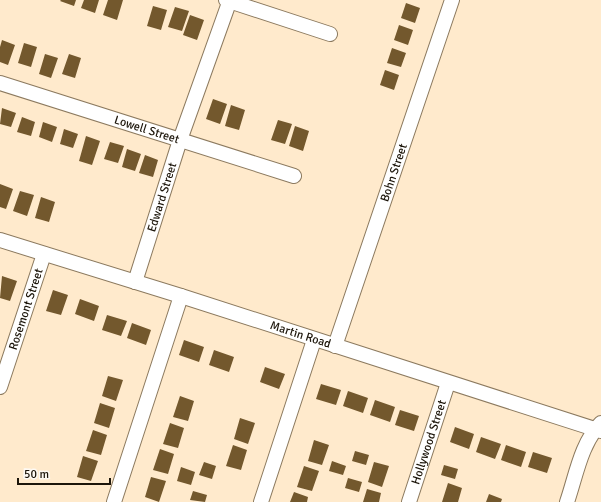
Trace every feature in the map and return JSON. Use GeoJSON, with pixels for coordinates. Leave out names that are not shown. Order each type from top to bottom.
{"type":"FeatureCollection","features":[{"type":"Feature","properties":{"kind":"street"},"geometry":{"type":"LineString","coordinates":[[228,0],[330,34]]}},
{"type":"Feature","properties":{"kind":"street","name":"Edward Street"},"geometry":{"type":"LineString","coordinates":[[135,282],[180,140],[228,0]]}},
{"type":"Feature","properties":{"kind":"street","name":"Bohn Street"},"geometry":{"type":"LineString","coordinates":[[335,346],[452,0]]}},
{"type":"Feature","properties":{"kind":"street","name":"Lowell Street"},"geometry":{"type":"LineString","coordinates":[[0,83],[294,176]]}},
{"type":"Feature","properties":{"kind":"street","name":"Martin Road"},"geometry":{"type":"LineString","coordinates":[[0,240],[181,296],[448,383],[599,428]]}},
{"type":"Feature","properties":{"kind":"street","name":"Rosemont Street"},"geometry":{"type":"LineString","coordinates":[[0,386],[44,254]]}},
{"type":"Feature","properties":{"kind":"street"},"geometry":{"type":"LineString","coordinates":[[114,502],[181,296]]}},
{"type":"Feature","properties":{"kind":"street"},"geometry":{"type":"LineString","coordinates":[[261,502],[314,340]]}},
{"type":"Feature","properties":{"kind":"street","name":"Hollywood Street"},"geometry":{"type":"LineString","coordinates":[[409,502],[448,383]]}},
{"type":"Feature","properties":{"kind":"street"},"geometry":{"type":"LineString","coordinates":[[567,502],[584,450],[599,428]]}},
{"type":"Feature","properties":{"kind":"building"},"geometry":{"type":"Polygon","coordinates":[[[76,0],[74,6],[60,1],[76,0]]]}},
{"type":"Feature","properties":{"kind":"building"},"geometry":{"type":"Polygon","coordinates":[[[84,0],[99,0],[95,13],[81,8],[84,0]]]}},
{"type":"Feature","properties":{"kind":"building"},"geometry":{"type":"Polygon","coordinates":[[[108,0],[123,0],[117,20],[103,15],[108,0]]]}},
{"type":"Feature","properties":{"kind":"building"},"geometry":{"type":"Polygon","coordinates":[[[406,3],[420,8],[415,23],[401,18],[406,3]]]}},
{"type":"Feature","properties":{"kind":"building"},"geometry":{"type":"Polygon","coordinates":[[[153,6],[167,10],[161,30],[147,26],[153,6]]]}},
{"type":"Feature","properties":{"kind":"building"},"geometry":{"type":"Polygon","coordinates":[[[175,7],[189,11],[182,31],[168,27],[175,7]]]}},
{"type":"Feature","properties":{"kind":"building"},"geometry":{"type":"Polygon","coordinates":[[[190,15],[204,20],[197,40],[183,35],[190,15]]]}},
{"type":"Feature","properties":{"kind":"building"},"geometry":{"type":"Polygon","coordinates":[[[399,25],[413,30],[408,45],[394,40],[399,25]]]}},
{"type":"Feature","properties":{"kind":"building"},"geometry":{"type":"Polygon","coordinates":[[[2,40],[15,45],[8,65],[0,62],[0,47],[2,40]]]}},
{"type":"Feature","properties":{"kind":"building"},"geometry":{"type":"Polygon","coordinates":[[[24,43],[37,47],[31,67],[18,63],[24,43]]]}},
{"type":"Feature","properties":{"kind":"building"},"geometry":{"type":"Polygon","coordinates":[[[392,48],[406,53],[401,67],[387,63],[392,48]]]}},
{"type":"Feature","properties":{"kind":"building"},"geometry":{"type":"Polygon","coordinates":[[[45,54],[58,58],[51,78],[39,74],[45,54]]]}},
{"type":"Feature","properties":{"kind":"building"},"geometry":{"type":"Polygon","coordinates":[[[69,54],[81,58],[75,78],[62,74],[69,54]]]}},
{"type":"Feature","properties":{"kind":"building"},"geometry":{"type":"Polygon","coordinates":[[[385,70],[399,75],[394,90],[380,85],[385,70]]]}},
{"type":"Feature","properties":{"kind":"building"},"geometry":{"type":"Polygon","coordinates":[[[213,99],[227,104],[220,124],[206,119],[213,99]]]}},
{"type":"Feature","properties":{"kind":"building"},"geometry":{"type":"Polygon","coordinates":[[[231,105],[245,110],[239,130],[225,126],[231,105]]]}},
{"type":"Feature","properties":{"kind":"building"},"geometry":{"type":"Polygon","coordinates":[[[2,108],[16,113],[11,127],[0,124],[2,108]]]}},
{"type":"Feature","properties":{"kind":"building"},"geometry":{"type":"Polygon","coordinates":[[[22,117],[35,122],[31,136],[17,132],[22,117]]]}},
{"type":"Feature","properties":{"kind":"building"},"geometry":{"type":"Polygon","coordinates":[[[278,120],[292,124],[285,144],[271,140],[278,120]]]}},
{"type":"Feature","properties":{"kind":"building"},"geometry":{"type":"Polygon","coordinates":[[[43,122],[57,127],[52,142],[39,137],[43,122]]]}},
{"type":"Feature","properties":{"kind":"building"},"geometry":{"type":"Polygon","coordinates":[[[295,126],[309,131],[303,151],[289,146],[295,126]]]}},
{"type":"Feature","properties":{"kind":"building"},"geometry":{"type":"Polygon","coordinates":[[[64,129],[78,134],[73,148],[60,144],[64,129]]]}},
{"type":"Feature","properties":{"kind":"building"},"geometry":{"type":"Polygon","coordinates":[[[86,136],[100,141],[92,165],[79,161],[86,136]]]}},
{"type":"Feature","properties":{"kind":"building"},"geometry":{"type":"Polygon","coordinates":[[[110,142],[124,146],[118,163],[104,159],[110,142]]]}},
{"type":"Feature","properties":{"kind":"building"},"geometry":{"type":"Polygon","coordinates":[[[127,149],[141,154],[135,171],[122,167],[127,149]]]}},
{"type":"Feature","properties":{"kind":"building"},"geometry":{"type":"Polygon","coordinates":[[[145,155],[158,160],[153,177],[139,173],[145,155]]]}},
{"type":"Feature","properties":{"kind":"building"},"geometry":{"type":"Polygon","coordinates":[[[0,184],[13,189],[6,209],[0,207],[0,184]]]}},
{"type":"Feature","properties":{"kind":"building"},"geometry":{"type":"Polygon","coordinates":[[[20,191],[34,195],[27,216],[13,211],[20,191]]]}},
{"type":"Feature","properties":{"kind":"building"},"geometry":{"type":"Polygon","coordinates":[[[41,197],[55,202],[49,222],[35,218],[41,197]]]}},
{"type":"Feature","properties":{"kind":"building"},"geometry":{"type":"Polygon","coordinates":[[[2,276],[17,281],[10,301],[0,298],[2,276]]]}},
{"type":"Feature","properties":{"kind":"building"},"geometry":{"type":"Polygon","coordinates":[[[53,290],[68,295],[61,315],[46,311],[53,290]]]}},
{"type":"Feature","properties":{"kind":"building"},"geometry":{"type":"Polygon","coordinates":[[[80,299],[99,306],[94,321],[75,314],[80,299]]]}},
{"type":"Feature","properties":{"kind":"building"},"geometry":{"type":"Polygon","coordinates":[[[107,315],[127,321],[121,336],[102,330],[107,315]]]}},
{"type":"Feature","properties":{"kind":"building"},"geometry":{"type":"Polygon","coordinates":[[[132,323],[151,330],[146,345],[127,338],[132,323]]]}},
{"type":"Feature","properties":{"kind":"building"},"geometry":{"type":"Polygon","coordinates":[[[184,340],[204,347],[199,362],[179,355],[184,340]]]}},
{"type":"Feature","properties":{"kind":"building"},"geometry":{"type":"Polygon","coordinates":[[[214,350],[234,357],[229,372],[209,365],[214,350]]]}},
{"type":"Feature","properties":{"kind":"building"},"geometry":{"type":"Polygon","coordinates":[[[265,367],[285,374],[279,389],[260,382],[265,367]]]}},
{"type":"Feature","properties":{"kind":"building"},"geometry":{"type":"Polygon","coordinates":[[[108,376],[123,380],[116,401],[102,396],[108,376]]]}},
{"type":"Feature","properties":{"kind":"building"},"geometry":{"type":"Polygon","coordinates":[[[321,384],[341,390],[336,405],[316,399],[321,384]]]}},
{"type":"Feature","properties":{"kind":"building"},"geometry":{"type":"Polygon","coordinates":[[[348,391],[368,398],[363,413],[343,406],[348,391]]]}},
{"type":"Feature","properties":{"kind":"building"},"geometry":{"type":"Polygon","coordinates":[[[180,396],[194,401],[188,421],[173,417],[180,396]]]}},
{"type":"Feature","properties":{"kind":"building"},"geometry":{"type":"Polygon","coordinates":[[[375,400],[395,407],[390,422],[370,415],[375,400]]]}},
{"type":"Feature","properties":{"kind":"building"},"geometry":{"type":"Polygon","coordinates":[[[100,403],[115,408],[109,428],[94,423],[100,403]]]}},
{"type":"Feature","properties":{"kind":"building"},"geometry":{"type":"Polygon","coordinates":[[[400,410],[419,416],[414,431],[395,425],[400,410]]]}},
{"type":"Feature","properties":{"kind":"building"},"geometry":{"type":"Polygon","coordinates":[[[240,418],[255,423],[248,444],[234,439],[240,418]]]}},
{"type":"Feature","properties":{"kind":"building"},"geometry":{"type":"Polygon","coordinates":[[[170,423],[184,428],[178,448],[163,444],[170,423]]]}},
{"type":"Feature","properties":{"kind":"building"},"geometry":{"type":"Polygon","coordinates":[[[455,427],[474,434],[469,449],[450,442],[455,427]]]}},
{"type":"Feature","properties":{"kind":"building"},"geometry":{"type":"Polygon","coordinates":[[[93,430],[107,435],[101,455],[86,451],[93,430]]]}},
{"type":"Feature","properties":{"kind":"building"},"geometry":{"type":"Polygon","coordinates":[[[481,437],[501,444],[495,459],[476,452],[481,437]]]}},
{"type":"Feature","properties":{"kind":"building"},"geometry":{"type":"Polygon","coordinates":[[[314,440],[329,445],[322,465],[308,461],[314,440]]]}},
{"type":"Feature","properties":{"kind":"building"},"geometry":{"type":"Polygon","coordinates":[[[233,445],[247,450],[241,470],[226,466],[233,445]]]}},
{"type":"Feature","properties":{"kind":"building"},"geometry":{"type":"Polygon","coordinates":[[[506,445],[526,452],[521,467],[501,460],[506,445]]]}},
{"type":"Feature","properties":{"kind":"building"},"geometry":{"type":"Polygon","coordinates":[[[160,449],[174,454],[168,474],[153,470],[160,449]]]}},
{"type":"Feature","properties":{"kind":"building"},"geometry":{"type":"Polygon","coordinates":[[[355,451],[369,455],[366,465],[352,461],[355,451]]]}},
{"type":"Feature","properties":{"kind":"building"},"geometry":{"type":"Polygon","coordinates":[[[533,452],[552,458],[547,473],[528,467],[533,452]]]}},
{"type":"Feature","properties":{"kind":"building"},"geometry":{"type":"Polygon","coordinates":[[[83,456],[98,461],[91,481],[77,477],[83,456]]]}},
{"type":"Feature","properties":{"kind":"building"},"geometry":{"type":"Polygon","coordinates":[[[332,461],[346,466],[343,475],[329,471],[332,461]]]}},
{"type":"Feature","properties":{"kind":"building"},"geometry":{"type":"Polygon","coordinates":[[[204,462],[216,466],[212,479],[199,475],[204,462]]]}},
{"type":"Feature","properties":{"kind":"building"},"geometry":{"type":"Polygon","coordinates":[[[374,462],[389,466],[382,487],[368,482],[374,462]]]}},
{"type":"Feature","properties":{"kind":"building"},"geometry":{"type":"Polygon","coordinates":[[[444,465],[458,469],[455,479],[441,475],[444,465]]]}},
{"type":"Feature","properties":{"kind":"building"},"geometry":{"type":"Polygon","coordinates":[[[304,466],[319,471],[312,491],[297,487],[304,466]]]}},
{"type":"Feature","properties":{"kind":"building"},"geometry":{"type":"Polygon","coordinates":[[[181,467],[195,472],[191,485],[177,481],[181,467]]]}},
{"type":"Feature","properties":{"kind":"building"},"geometry":{"type":"Polygon","coordinates":[[[151,477],[166,481],[159,502],[145,497],[151,477]]]}},
{"type":"Feature","properties":{"kind":"building"},"geometry":{"type":"Polygon","coordinates":[[[348,478],[362,482],[359,492],[345,488],[348,478]]]}},
{"type":"Feature","properties":{"kind":"building"},"geometry":{"type":"Polygon","coordinates":[[[448,483],[462,488],[458,502],[442,502],[448,483]]]}},
{"type":"Feature","properties":{"kind":"building"},"geometry":{"type":"Polygon","coordinates":[[[367,489],[381,493],[379,502],[363,502],[367,489]]]}},
{"type":"Feature","properties":{"kind":"building"},"geometry":{"type":"Polygon","coordinates":[[[193,491],[207,495],[205,502],[190,500],[193,491]]]}},
{"type":"Feature","properties":{"kind":"building"},"geometry":{"type":"Polygon","coordinates":[[[294,492],[308,497],[307,502],[290,502],[294,492]]]}},
{"type":"Feature","properties":{"kind":"building"},"geometry":{"type":"Polygon","coordinates":[[[489,494],[502,499],[501,502],[486,502],[489,494]]]}}]}
